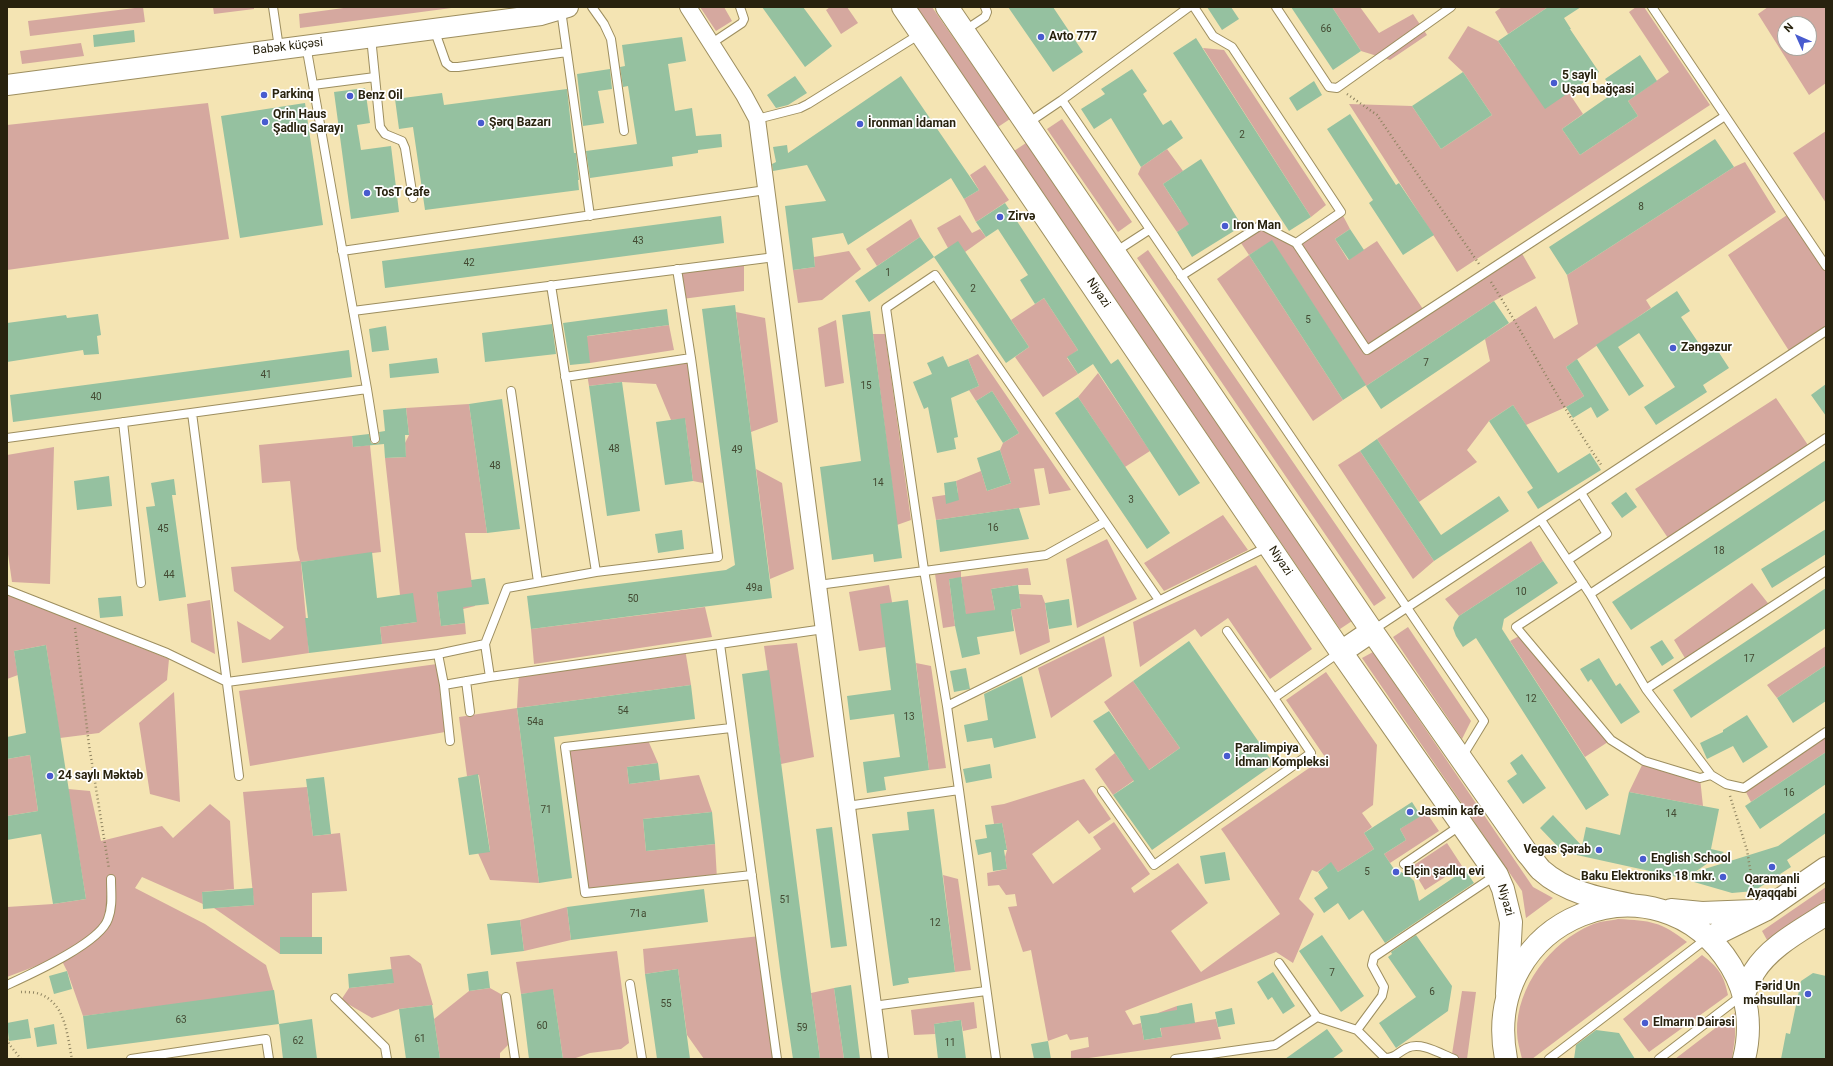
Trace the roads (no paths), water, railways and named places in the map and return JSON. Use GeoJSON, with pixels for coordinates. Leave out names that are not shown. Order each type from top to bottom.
{"type":"FeatureCollection","features":[{"type":"Feature","properties":{"kind":"main road","name":"Niyazi"},"geometry":{"type":"LineString","coordinates":[[903,7],[1341,652],[1497,875],[1503,889],[1511,922],[1507,995]]}},
{"type":"Feature","properties":{"kind":"main road"},"geometry":{"type":"LineString","coordinates":[[947,7],[1372,631],[1527,853],[1541,869],[1553,879],[1571,889],[1596,898],[1664,912],[1687,922],[1708,938],[1724,954],[1732,967],[1744,994],[1748,1019],[1746,1054]]}},
{"type":"Feature","properties":{"kind":"main road"},"geometry":{"type":"LineString","coordinates":[[997,144],[1026,124]]}},
{"type":"Feature","properties":{"kind":"main road"},"geometry":{"type":"LineString","coordinates":[[1341,652],[1372,631]]}},
{"type":"Feature","properties":{"kind":"main road"},"geometry":{"type":"LineString","coordinates":[[1708,938],[1759,901],[1826,868]]}},
{"type":"Feature","properties":{"kind":"main road"},"geometry":{"type":"LineString","coordinates":[[1493,1059],[1503,1020],[1507,995],[1522,963],[1535,946],[1557,927],[1582,914],[1603,909],[1638,906],[1702,913],[1759,901]]}},
{"type":"Feature","properties":{"kind":"main road"},"geometry":{"type":"LineString","coordinates":[[1744,994],[1755,971],[1764,959],[1786,941],[1826,914]]}},
{"type":"Feature","properties":{"kind":"main road"},"geometry":{"type":"LineString","coordinates":[[1503,1020],[1503,1042],[1506,1059]]}},
{"type":"Feature","properties":{"kind":"street"},"geometry":{"type":"LineString","coordinates":[[688,7],[712,43],[757,119],[880,1059]]}},
{"type":"Feature","properties":{"kind":"street","name":"Babək küçəsi"},"geometry":{"type":"LineString","coordinates":[[7,85],[279,48],[541,15],[565,9]]}},
{"type":"Feature","properties":{"kind":"lane"},"geometry":{"type":"LineString","coordinates":[[273,7],[279,48]]}},
{"type":"Feature","properties":{"kind":"lane"},"geometry":{"type":"LineString","coordinates":[[592,7],[604,24],[610,39],[624,131]]}},
{"type":"Feature","properties":{"kind":"lane"},"geometry":{"type":"LineString","coordinates":[[712,43],[742,23],[744,19],[740,7]]}},
{"type":"Feature","properties":{"kind":"lane"},"geometry":{"type":"LineString","coordinates":[[963,31],[985,17],[987,12],[985,7]]}},
{"type":"Feature","properties":{"kind":"lane"},"geometry":{"type":"LineString","coordinates":[[1026,124],[1062,100],[1189,7]]}},
{"type":"Feature","properties":{"kind":"lane"},"geometry":{"type":"LineString","coordinates":[[1194,7],[1213,36],[1232,47],[1341,212],[1296,243]]}},
{"type":"Feature","properties":{"kind":"lane"},"geometry":{"type":"LineString","coordinates":[[1276,7],[1329,87],[1337,88],[1451,7]]}},
{"type":"Feature","properties":{"kind":"lane"},"geometry":{"type":"LineString","coordinates":[[1652,7],[1826,266]]}},
{"type":"Feature","properties":{"kind":"lane"},"geometry":{"type":"LineString","coordinates":[[565,9],[567,52],[590,216]]}},
{"type":"Feature","properties":{"kind":"lane"},"geometry":{"type":"LineString","coordinates":[[433,29],[446,63],[451,67],[567,52]]}},
{"type":"Feature","properties":{"kind":"lane"},"geometry":{"type":"LineString","coordinates":[[757,119],[800,108],[808,104],[921,34]]}},
{"type":"Feature","properties":{"kind":"lane"},"geometry":{"type":"LineString","coordinates":[[371,37],[380,127],[385,134],[402,142],[405,148],[413,198]]}},
{"type":"Feature","properties":{"kind":"lane"},"geometry":{"type":"LineString","coordinates":[[306,45],[375,439]]}},
{"type":"Feature","properties":{"kind":"lane"},"geometry":{"type":"LineString","coordinates":[[313,85],[375,77]]}},
{"type":"Feature","properties":{"kind":"lane"},"geometry":{"type":"LineString","coordinates":[[1062,100],[1484,721],[1461,758]]}},
{"type":"Feature","properties":{"kind":"lane"},"geometry":{"type":"LineString","coordinates":[[1181,276],[1261,225],[1296,243],[1367,350],[1725,116]]}},
{"type":"Feature","properties":{"kind":"lane"},"geometry":{"type":"LineString","coordinates":[[342,251],[766,190]]}},
{"type":"Feature","properties":{"kind":"lane"},"geometry":{"type":"LineString","coordinates":[[1114,252],[1149,230]]}},
{"type":"Feature","properties":{"kind":"lane"},"geometry":{"type":"LineString","coordinates":[[353,311],[775,257]]}},
{"type":"Feature","properties":{"kind":"lane"},"geometry":{"type":"LineString","coordinates":[[490,677],[486,644],[507,588],[596,572],[718,557],[691,358],[677,269]]}},
{"type":"Feature","properties":{"kind":"lane"},"geometry":{"type":"LineString","coordinates":[[996,1059],[947,706],[924,570],[886,308],[935,275],[1159,600]]}},
{"type":"Feature","properties":{"kind":"lane"},"geometry":{"type":"LineString","coordinates":[[551,286],[596,572]]}},
{"type":"Feature","properties":{"kind":"lane"},"geometry":{"type":"LineString","coordinates":[[1372,631],[1406,607],[1541,520],[1826,331]]}},
{"type":"Feature","properties":{"kind":"lane"},"geometry":{"type":"LineString","coordinates":[[565,377],[691,358]]}},
{"type":"Feature","properties":{"kind":"lane"},"geometry":{"type":"LineString","coordinates":[[7,438],[366,389]]}},
{"type":"Feature","properties":{"kind":"lane"},"geometry":{"type":"LineString","coordinates":[[511,391],[538,582]]}},
{"type":"Feature","properties":{"kind":"lane"},"geometry":{"type":"LineString","coordinates":[[192,413],[239,776]]}},
{"type":"Feature","properties":{"kind":"lane"},"geometry":{"type":"LineString","coordinates":[[123,422],[141,583]]}},
{"type":"Feature","properties":{"kind":"lane"},"geometry":{"type":"LineString","coordinates":[[1590,594],[1826,438]]}},
{"type":"Feature","properties":{"kind":"lane"},"geometry":{"type":"LineString","coordinates":[[1568,560],[1607,534],[1581,493]]}},
{"type":"Feature","properties":{"kind":"lane"},"geometry":{"type":"LineString","coordinates":[[1541,520],[1590,594],[1646,688],[1712,775],[1726,784],[1744,788],[1826,732]]}},
{"type":"Feature","properties":{"kind":"lane"},"geometry":{"type":"LineString","coordinates":[[818,585],[1046,555],[1105,522]]}},
{"type":"Feature","properties":{"kind":"lane"},"geometry":{"type":"LineString","coordinates":[[947,706],[1269,546]]}},
{"type":"Feature","properties":{"kind":"lane"},"geometry":{"type":"LineString","coordinates":[[1646,688],[1826,571]]}},
{"type":"Feature","properties":{"kind":"lane"},"geometry":{"type":"LineString","coordinates":[[1583,583],[1516,628],[1611,740],[1644,762],[1700,778],[1712,775]]}},
{"type":"Feature","properties":{"kind":"lane"},"geometry":{"type":"LineString","coordinates":[[7,590],[167,654],[227,682],[438,654],[486,644]]}},
{"type":"Feature","properties":{"kind":"lane"},"geometry":{"type":"LineString","coordinates":[[444,684],[824,629]]}},
{"type":"Feature","properties":{"kind":"lane"},"geometry":{"type":"LineString","coordinates":[[1102,791],[1154,865],[1311,753],[1227,631]]}},
{"type":"Feature","properties":{"kind":"lane"},"geometry":{"type":"LineString","coordinates":[[720,644],[777,1059]]}},
{"type":"Feature","properties":{"kind":"lane"},"geometry":{"type":"LineString","coordinates":[[1274,698],[1341,652]]}},
{"type":"Feature","properties":{"kind":"lane"},"geometry":{"type":"LineString","coordinates":[[438,654],[444,684],[450,740]]}},
{"type":"Feature","properties":{"kind":"lane"},"geometry":{"type":"LineString","coordinates":[[466,681],[470,712]]}},
{"type":"Feature","properties":{"kind":"lane"},"geometry":{"type":"LineString","coordinates":[[731,728],[566,747],[585,893],[752,875]]}},
{"type":"Feature","properties":{"kind":"lane"},"geometry":{"type":"LineString","coordinates":[[847,806],[959,790]]}},
{"type":"Feature","properties":{"kind":"lane"},"geometry":{"type":"LineString","coordinates":[[1404,864],[1462,825]]}},
{"type":"Feature","properties":{"kind":"lane"},"geometry":{"type":"LineString","coordinates":[[1357,1030],[1382,996],[1384,987],[1372,965],[1374,957],[1497,875]]}},
{"type":"Feature","properties":{"kind":"lane"},"geometry":{"type":"LineString","coordinates":[[7,985],[48,966],[98,934],[108,920],[112,905],[111,879]]}},
{"type":"Feature","properties":{"kind":"lane"},"geometry":{"type":"LineString","coordinates":[[1549,1059],[1708,938]]}},
{"type":"Feature","properties":{"kind":"lane"},"geometry":{"type":"LineString","coordinates":[[1279,963],[1317,1017],[1357,1030],[1385,1058],[1393,1058],[1407,1048],[1419,1045],[1454,1059]]}},
{"type":"Feature","properties":{"kind":"lane"},"geometry":{"type":"LineString","coordinates":[[630,984],[642,1059]]}},
{"type":"Feature","properties":{"kind":"lane"},"geometry":{"type":"LineString","coordinates":[[873,1006],[986,991]]}},
{"type":"Feature","properties":{"kind":"lane"},"geometry":{"type":"LineString","coordinates":[[1659,1059],[1744,994]]}},
{"type":"Feature","properties":{"kind":"lane"},"geometry":{"type":"LineString","coordinates":[[336,998],[385,1047],[387,1059]]}},
{"type":"Feature","properties":{"kind":"lane"},"geometry":{"type":"LineString","coordinates":[[506,998],[515,1059]]}},
{"type":"Feature","properties":{"kind":"lane"},"geometry":{"type":"LineString","coordinates":[[1175,1059],[1276,1045],[1317,1017]]}},
{"type":"Feature","properties":{"kind":"lane"},"geometry":{"type":"LineString","coordinates":[[131,1059],[266,1040],[269,1059]]}},
{"type":"Feature","properties":{"kind":"place","name":"Avto 777"},"geometry":{"type":"Point","coordinates":[1041,37]}},
{"type":"Feature","properties":{"kind":"place","name":"5 saylı Uşaq bağçasi"},"geometry":{"type":"Point","coordinates":[1554,83]}},
{"type":"Feature","properties":{"kind":"place","name":"Parkinq"},"geometry":{"type":"Point","coordinates":[264,95]}},
{"type":"Feature","properties":{"kind":"place","name":"Benz Oil"},"geometry":{"type":"Point","coordinates":[350,96]}},
{"type":"Feature","properties":{"kind":"place","name":"Qrin Haus Şadlıq Sarayı"},"geometry":{"type":"Point","coordinates":[265,122]}},
{"type":"Feature","properties":{"kind":"place","name":"Şərq Bazarı"},"geometry":{"type":"Point","coordinates":[481,123]}},
{"type":"Feature","properties":{"kind":"place","name":"İronman İdaman"},"geometry":{"type":"Point","coordinates":[860,124]}},
{"type":"Feature","properties":{"kind":"place","name":"TosT Cafe"},"geometry":{"type":"Point","coordinates":[367,193]}},
{"type":"Feature","properties":{"kind":"place","name":"Zirvə"},"geometry":{"type":"Point","coordinates":[1000,217]}},
{"type":"Feature","properties":{"kind":"place","name":"Iron Man"},"geometry":{"type":"Point","coordinates":[1225,226]}},
{"type":"Feature","properties":{"kind":"place","name":"Zəngəzur"},"geometry":{"type":"Point","coordinates":[1673,348]}},
{"type":"Feature","properties":{"kind":"place","name":"Paralimpiya İdman Kompleksi"},"geometry":{"type":"Point","coordinates":[1227,756]}},
{"type":"Feature","properties":{"kind":"place","name":"24 saylı Məktəb"},"geometry":{"type":"Point","coordinates":[50,776]}},
{"type":"Feature","properties":{"kind":"place","name":"Jasmin kafe"},"geometry":{"type":"Point","coordinates":[1410,812]}},
{"type":"Feature","properties":{"kind":"place","name":"Vegas Şərab"},"geometry":{"type":"Point","coordinates":[1599,850]}},
{"type":"Feature","properties":{"kind":"place","name":"English School"},"geometry":{"type":"Point","coordinates":[1643,859]}},
{"type":"Feature","properties":{"kind":"place","name":"Qaramanli Ayaqqabi"},"geometry":{"type":"Point","coordinates":[1772,867]}},
{"type":"Feature","properties":{"kind":"place","name":"Elçin şadlıq evi"},"geometry":{"type":"Point","coordinates":[1396,872]}},
{"type":"Feature","properties":{"kind":"place","name":"Baku Elektroniks 18 mkr."},"geometry":{"type":"Point","coordinates":[1723,877]}},
{"type":"Feature","properties":{"kind":"place","name":"Fərid Un məhsulları"},"geometry":{"type":"Point","coordinates":[1808,994]}},
{"type":"Feature","properties":{"kind":"place","name":"Elmarın Dairəsi"},"geometry":{"type":"Point","coordinates":[1645,1023]}}]}
